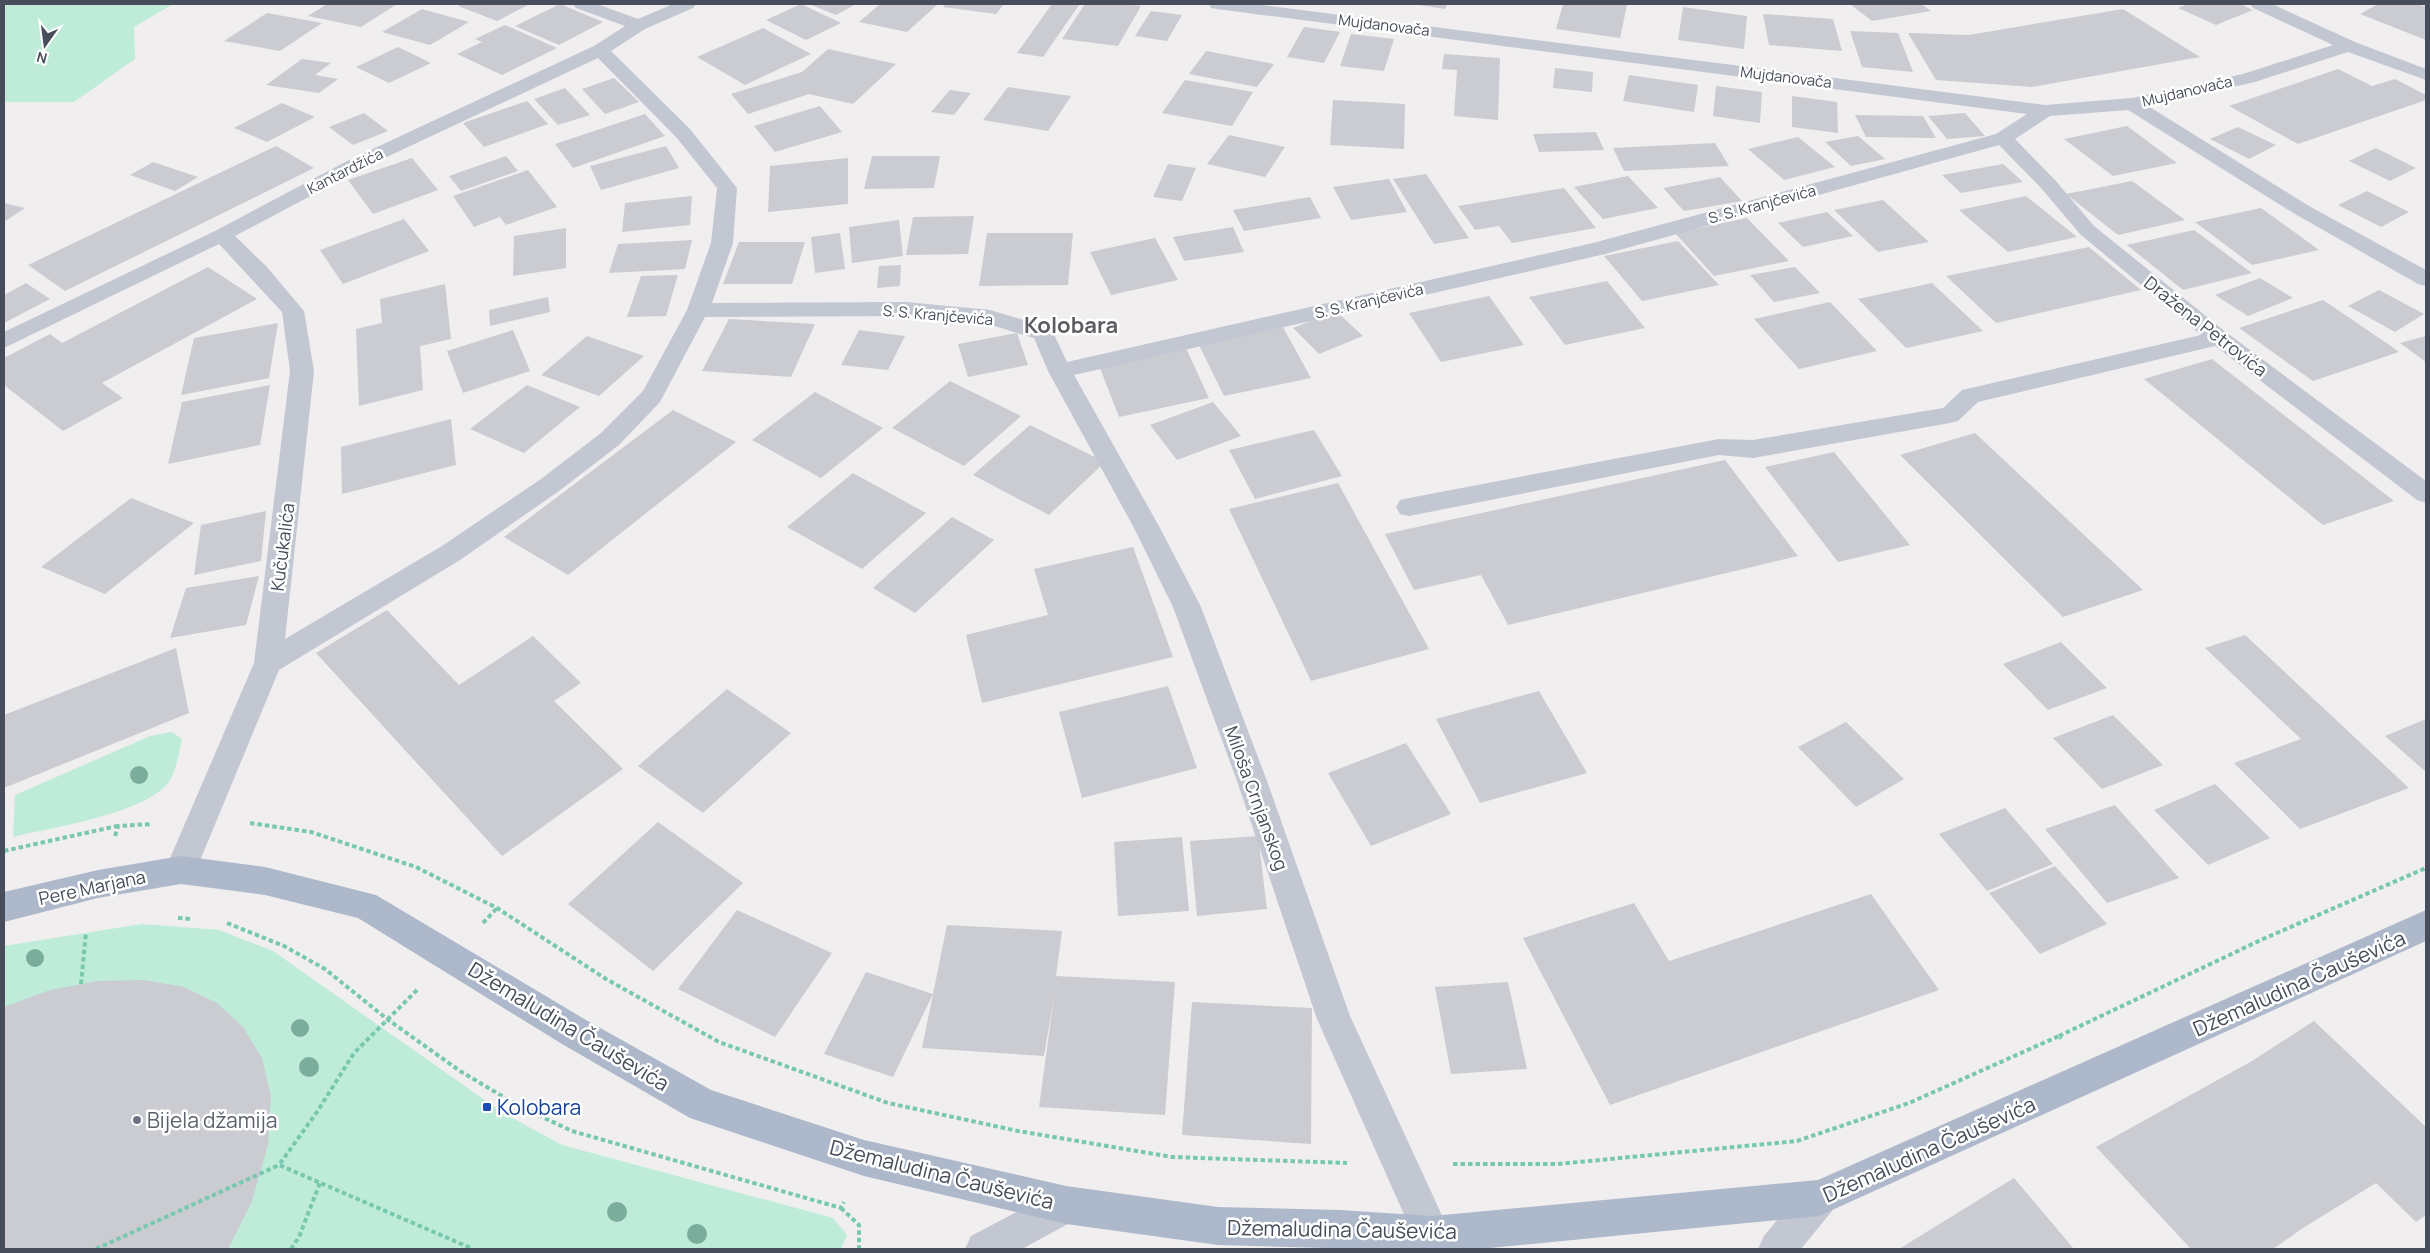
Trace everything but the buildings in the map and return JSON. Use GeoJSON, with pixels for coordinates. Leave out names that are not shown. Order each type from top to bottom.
{"type":"FeatureCollection","features":[{"type":"Feature","properties":{"kind":"main road","name":"Pere Marjana"},"geometry":{"type":"LineString","coordinates":[[4,907],[98,884],[181,870]]}},
{"type":"Feature","properties":{"kind":"main road","name":"Džemaludina Čauševića"},"geometry":{"type":"LineString","coordinates":[[181,870],[265,881],[365,905],[452,956],[574,1032],[703,1104],[864,1158],[1066,1205],[1218,1226],[1340,1229],[1432,1235],[1819,1198],[2426,925]]}},
{"type":"Feature","properties":{"kind":"street"},"geometry":{"type":"LineString","coordinates":[[582,4],[639,25]]}},
{"type":"Feature","properties":{"kind":"street","name":"Kantardžića"},"geometry":{"type":"LineString","coordinates":[[4,341],[222,235],[354,165],[600,50],[639,25],[687,4]]}},
{"type":"Feature","properties":{"kind":"street","name":"Mujdanovača"},"geometry":{"type":"LineString","coordinates":[[1217,4],[2045,111],[2132,104],[2248,78],[2348,46]]}},
{"type":"Feature","properties":{"kind":"street"},"geometry":{"type":"LineString","coordinates":[[2259,4],[2348,46],[2426,75]]}},
{"type":"Feature","properties":{"kind":"street"},"geometry":{"type":"LineString","coordinates":[[268,663],[451,552],[550,485],[610,439],[652,396],[698,310],[722,243],[727,188],[708,160],[640,88],[600,50]]}},
{"type":"Feature","properties":{"kind":"street"},"geometry":{"type":"LineString","coordinates":[[2132,104],[2302,210],[2426,279]]}},
{"type":"Feature","properties":{"kind":"street","name":"S. S. Kranjčevića"},"geometry":{"type":"LineString","coordinates":[[698,310],[906,309],[990,317],[1043,334],[1060,371],[1597,249],[2003,138],[2045,111]]}},
{"type":"Feature","properties":{"kind":"street","name":"Dražena Petrovića"},"geometry":{"type":"LineString","coordinates":[[2003,138],[2048,184],[2087,230],[2219,338],[2426,494]]}},
{"type":"Feature","properties":{"kind":"street","name":"Kučukalića"},"geometry":{"type":"LineString","coordinates":[[181,870],[268,663],[302,371],[292,312],[258,271],[222,235]]}},
{"type":"Feature","properties":{"kind":"street"},"geometry":{"type":"LineString","coordinates":[[1409,507],[1719,447],[1753,449],[1950,415],[1970,396],[2219,338]]}},
{"type":"Feature","properties":{"kind":"street","name":"Miloša Crnjanskog"},"geometry":{"type":"LineString","coordinates":[[1060,371],[1147,528],[1187,607],[1252,781],[1334,1019],[1432,1235]]}},
{"type":"Feature","properties":{"kind":"street"},"geometry":{"type":"LineString","coordinates":[[1776,1249],[1819,1198]]}},
{"type":"Feature","properties":{"kind":"street"},"geometry":{"type":"LineString","coordinates":[[984,1249],[1066,1205]]}},
{"type":"Feature","properties":{"kind":"path"},"geometry":{"type":"LineString","coordinates":[[4,852],[118,826],[202,820],[235,820],[311,832],[416,867],[497,908],[606,979],[719,1042],[888,1103],[1018,1131],[1172,1157],[1400,1165],[1558,1164],[1797,1141],[1908,1103],[2058,1036],[2263,939],[2426,868]]}},
{"type":"Feature","properties":{"kind":"path"},"geometry":{"type":"LineString","coordinates":[[98,884],[118,826]]}},
{"type":"Feature","properties":{"kind":"path"},"geometry":{"type":"LineString","coordinates":[[168,917],[196,920]]}},
{"type":"Feature","properties":{"kind":"path"},"geometry":{"type":"LineString","coordinates":[[225,922],[284,946],[325,969],[387,1019],[460,1071],[517,1105],[572,1131],[841,1208],[859,1225],[859,1249]]}},
{"type":"Feature","properties":{"kind":"path"},"geometry":{"type":"LineString","coordinates":[[96,1249],[279,1165],[317,1112],[354,1053],[452,956]]}},
{"type":"Feature","properties":{"kind":"path"},"geometry":{"type":"LineString","coordinates":[[2058,1036],[2091,1077]]}},
{"type":"Feature","properties":{"kind":"path"},"geometry":{"type":"LineString","coordinates":[[841,1208],[864,1158]]}},
{"type":"Feature","properties":{"kind":"path"},"geometry":{"type":"LineString","coordinates":[[279,1165],[474,1249]]}},
{"type":"Feature","properties":{"kind":"path"},"geometry":{"type":"LineString","coordinates":[[291,1249],[299,1237],[320,1183]]}},
{"type":"Feature","properties":{"kind":"green space"},"geometry":{"type":"Polygon","coordinates":[[[4,4],[173,4],[134,27],[135,59],[74,102],[4,102],[4,4]]]}},
{"type":"Feature","properties":{"kind":"green space"},"geometry":{"type":"Polygon","coordinates":[[[172,732],[182,739],[178,760],[170,780],[159,792],[142,802],[98,818],[13,837],[15,795],[150,736],[172,732]]]}},
{"type":"Feature","properties":{"kind":"green space"},"geometry":{"type":"Polygon","coordinates":[[[142,924],[219,930],[273,951],[503,1113],[562,1145],[833,1218],[847,1235],[841,1249],[4,1249],[4,946],[142,924]]]}},
{"type":"Feature","properties":{"kind":"place","name":"Kolobara"},"geometry":{"type":"Point","coordinates":[487,1107]}},
{"type":"Feature","properties":{"kind":"place","name":"Bijela džamija"},"geometry":{"type":"Point","coordinates":[137,1120]}},
{"type":"Feature","properties":{"kind":"district","name":"Kolobara"},"geometry":{"type":"Point","coordinates":[1071,325]}}]}
